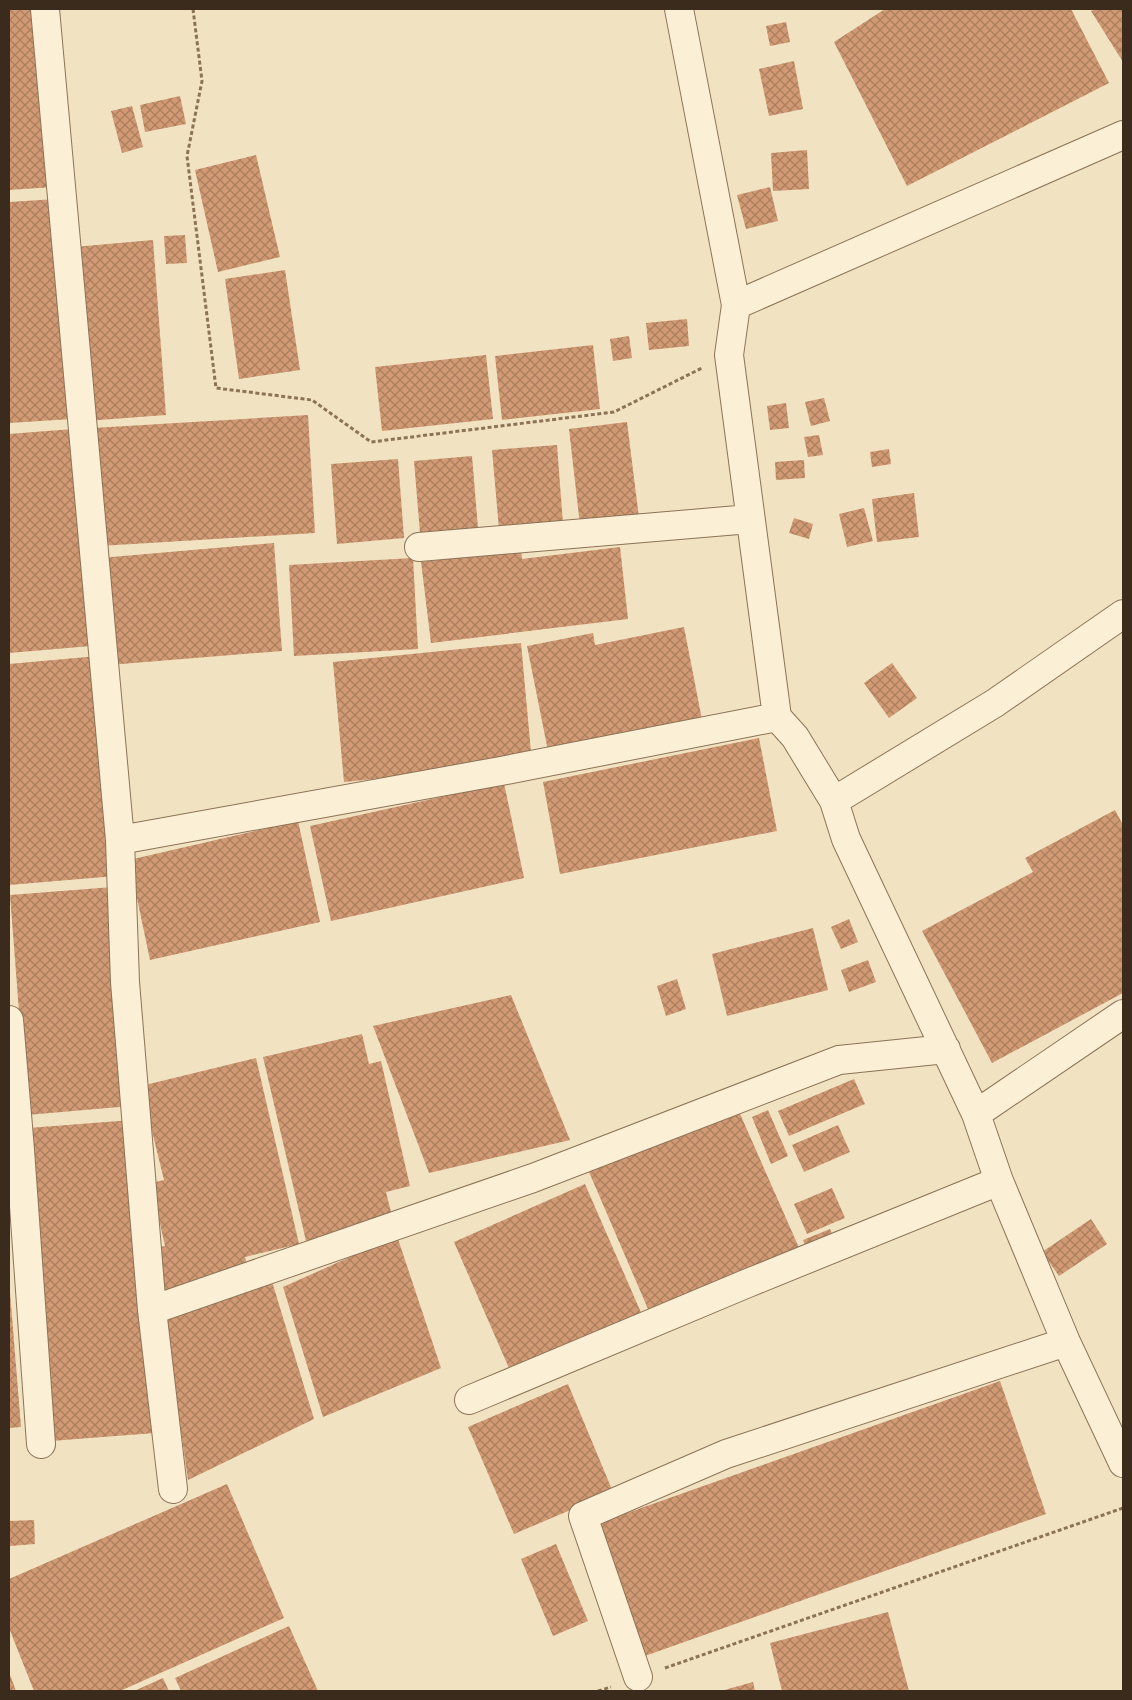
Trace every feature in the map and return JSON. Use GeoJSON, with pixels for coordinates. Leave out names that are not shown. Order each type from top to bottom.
{"type":"FeatureCollection","features":[{"type":"Feature","properties":{"kind":"street"},"geometry":{"type":"LineString","coordinates":[[44,9],[120,840],[125,982],[152,1310],[173,1489]]}},
{"type":"Feature","properties":{"kind":"street"},"geometry":{"type":"LineString","coordinates":[[679,9],[736,305],[729,355],[777,717],[795,737],[834,801],[846,839],[976,1114],[999,1181],[1066,1342],[1123,1464]]}},
{"type":"Feature","properties":{"kind":"street"},"geometry":{"type":"LineString","coordinates":[[736,305],[1123,135]]}},
{"type":"Feature","properties":{"kind":"street"},"geometry":{"type":"LineString","coordinates":[[419,547],[750,519]]}},
{"type":"Feature","properties":{"kind":"street"},"geometry":{"type":"LineString","coordinates":[[834,801],[994,704],[1123,614]]}},
{"type":"Feature","properties":{"kind":"street"},"geometry":{"type":"LineString","coordinates":[[120,840],[501,771],[777,717]]}},
{"type":"Feature","properties":{"kind":"street"},"geometry":{"type":"LineString","coordinates":[[976,1114],[1123,1014]]}},
{"type":"Feature","properties":{"kind":"street"},"geometry":{"type":"LineString","coordinates":[[9,1020],[41,1444]]}},
{"type":"Feature","properties":{"kind":"street"},"geometry":{"type":"LineString","coordinates":[[152,1310],[533,1178],[839,1060],[946,1049]]}},
{"type":"Feature","properties":{"kind":"street"},"geometry":{"type":"LineString","coordinates":[[469,1400],[748,1283],[999,1181]]}},
{"type":"Feature","properties":{"kind":"street"},"geometry":{"type":"LineString","coordinates":[[638,1677],[584,1516],[726,1454],[1066,1342]]}},
{"type":"Feature","properties":{"kind":"path"},"geometry":{"type":"LineString","coordinates":[[193,9],[202,80],[187,156],[216,388],[312,400],[371,442],[614,412],[729,355]]}},
{"type":"Feature","properties":{"kind":"path"},"geometry":{"type":"LineString","coordinates":[[598,1691],[1123,1508]]}},
{"type":"Feature","properties":{"kind":"building"},"geometry":{"type":"Polygon","coordinates":[[[9,9],[41,9],[54,187],[9,190],[9,9]]]}},
{"type":"Feature","properties":{"kind":"building"},"geometry":{"type":"Polygon","coordinates":[[[885,9],[1071,9],[1109,83],[907,186],[834,42],[885,9]]]}},
{"type":"Feature","properties":{"kind":"building"},"geometry":{"type":"Polygon","coordinates":[[[1095,9],[1123,9],[1123,62],[1091,11],[1095,9]]]}},
{"type":"Feature","properties":{"kind":"building"},"geometry":{"type":"Polygon","coordinates":[[[786,22],[790,42],[770,46],[766,26],[786,22]]]}},
{"type":"Feature","properties":{"kind":"building"},"geometry":{"type":"Polygon","coordinates":[[[794,61],[803,109],[769,116],[759,69],[794,61]]]}},
{"type":"Feature","properties":{"kind":"building"},"geometry":{"type":"Polygon","coordinates":[[[180,96],[186,124],[145,132],[140,105],[180,96]]]}},
{"type":"Feature","properties":{"kind":"building"},"geometry":{"type":"Polygon","coordinates":[[[132,106],[143,147],[122,153],[111,111],[132,106]]]}},
{"type":"Feature","properties":{"kind":"building"},"geometry":{"type":"Polygon","coordinates":[[[807,150],[809,189],[773,191],[771,153],[807,150]]]}},
{"type":"Feature","properties":{"kind":"building"},"geometry":{"type":"Polygon","coordinates":[[[256,155],[280,257],[218,272],[195,170],[256,155]]]}},
{"type":"Feature","properties":{"kind":"building"},"geometry":{"type":"Polygon","coordinates":[[[770,187],[778,221],[746,229],[737,195],[770,187]]]}},
{"type":"Feature","properties":{"kind":"building"},"geometry":{"type":"Polygon","coordinates":[[[56,199],[72,419],[9,423],[9,202],[56,199]]]}},
{"type":"Feature","properties":{"kind":"building"},"geometry":{"type":"Polygon","coordinates":[[[185,235],[187,263],[166,264],[164,236],[185,235]]]}},
{"type":"Feature","properties":{"kind":"building"},"geometry":{"type":"Polygon","coordinates":[[[153,240],[166,415],[86,421],[74,247],[153,240]]]}},
{"type":"Feature","properties":{"kind":"building"},"geometry":{"type":"Polygon","coordinates":[[[285,270],[300,370],[239,379],[225,279],[285,270]]]}},
{"type":"Feature","properties":{"kind":"building"},"geometry":{"type":"Polygon","coordinates":[[[687,319],[689,346],[649,350],[646,323],[687,319]]]}},
{"type":"Feature","properties":{"kind":"building"},"geometry":{"type":"Polygon","coordinates":[[[629,336],[632,358],[613,361],[610,339],[629,336]]]}},
{"type":"Feature","properties":{"kind":"building"},"geometry":{"type":"Polygon","coordinates":[[[593,345],[600,409],[502,420],[495,356],[593,345]]]}},
{"type":"Feature","properties":{"kind":"building"},"geometry":{"type":"Polygon","coordinates":[[[486,355],[493,419],[382,431],[375,367],[486,355]]]}},
{"type":"Feature","properties":{"kind":"building"},"geometry":{"type":"Polygon","coordinates":[[[824,398],[830,421],[811,426],[805,402],[824,398]]]}},
{"type":"Feature","properties":{"kind":"building"},"geometry":{"type":"Polygon","coordinates":[[[786,403],[789,428],[770,430],[767,406],[786,403]]]}},
{"type":"Feature","properties":{"kind":"building"},"geometry":{"type":"Polygon","coordinates":[[[308,415],[315,533],[100,546],[93,428],[308,415]]]}},
{"type":"Feature","properties":{"kind":"building"},"geometry":{"type":"Polygon","coordinates":[[[627,422],[639,518],[580,525],[569,429],[627,422]]]}},
{"type":"Feature","properties":{"kind":"building"},"geometry":{"type":"Polygon","coordinates":[[[73,429],[91,646],[9,653],[9,434],[73,429]]]}},
{"type":"Feature","properties":{"kind":"building"},"geometry":{"type":"Polygon","coordinates":[[[819,435],[823,455],[808,457],[804,437],[819,435]]]}},
{"type":"Feature","properties":{"kind":"building"},"geometry":{"type":"Polygon","coordinates":[[[557,445],[563,524],[499,529],[492,450],[557,445]]]}},
{"type":"Feature","properties":{"kind":"building"},"geometry":{"type":"Polygon","coordinates":[[[889,449],[891,464],[872,467],[870,452],[889,449]]]}},
{"type":"Feature","properties":{"kind":"building"},"geometry":{"type":"Polygon","coordinates":[[[472,456],[478,528],[420,533],[414,461],[472,456]]]}},
{"type":"Feature","properties":{"kind":"building"},"geometry":{"type":"Polygon","coordinates":[[[398,459],[404,538],[337,544],[331,464],[398,459]]]}},
{"type":"Feature","properties":{"kind":"building"},"geometry":{"type":"Polygon","coordinates":[[[804,460],[805,478],[776,480],[775,462],[804,460]]]}},
{"type":"Feature","properties":{"kind":"building"},"geometry":{"type":"Polygon","coordinates":[[[914,493],[919,537],[877,542],[872,499],[914,493]]]}},
{"type":"Feature","properties":{"kind":"building"},"geometry":{"type":"Polygon","coordinates":[[[864,508],[873,541],[847,547],[839,514],[864,508]]]}},
{"type":"Feature","properties":{"kind":"building"},"geometry":{"type":"Polygon","coordinates":[[[794,518],[813,524],[809,539],[789,533],[794,518]]]}},
{"type":"Feature","properties":{"kind":"building"},"geometry":{"type":"Polygon","coordinates":[[[274,543],[282,651],[109,665],[100,558],[274,543]]]}},
{"type":"Feature","properties":{"kind":"building"},"geometry":{"type":"Polygon","coordinates":[[[620,547],[628,619],[431,643],[421,562],[521,549],[522,559],[620,547]]]}},
{"type":"Feature","properties":{"kind":"building"},"geometry":{"type":"Polygon","coordinates":[[[413,558],[418,649],[294,656],[289,565],[413,558]]]}},
{"type":"Feature","properties":{"kind":"building"},"geometry":{"type":"Polygon","coordinates":[[[684,627],[703,725],[549,756],[527,646],[593,633],[595,645],[684,627]]]}},
{"type":"Feature","properties":{"kind":"building"},"geometry":{"type":"Polygon","coordinates":[[[521,643],[532,763],[344,782],[333,662],[521,643]]]}},
{"type":"Feature","properties":{"kind":"building"},"geometry":{"type":"Polygon","coordinates":[[[98,656],[116,876],[9,885],[9,664],[98,656]]]}},
{"type":"Feature","properties":{"kind":"building"},"geometry":{"type":"Polygon","coordinates":[[[892,663],[917,698],[889,718],[864,683],[892,663]]]}},
{"type":"Feature","properties":{"kind":"building"},"geometry":{"type":"Polygon","coordinates":[[[759,738],[777,831],[560,874],[543,782],[759,738]]]}},
{"type":"Feature","properties":{"kind":"building"},"geometry":{"type":"Polygon","coordinates":[[[504,783],[524,878],[331,921],[310,826],[504,783]]]}},
{"type":"Feature","properties":{"kind":"building"},"geometry":{"type":"Polygon","coordinates":[[[1115,810],[1123,825],[1123,993],[992,1063],[922,931],[1033,872],[1025,858],[1115,810]]]}},
{"type":"Feature","properties":{"kind":"building"},"geometry":{"type":"Polygon","coordinates":[[[298,821],[320,922],[150,960],[129,860],[298,821]]]}},
{"type":"Feature","properties":{"kind":"building"},"geometry":{"type":"Polygon","coordinates":[[[113,887],[131,1106],[27,1115],[10,895],[113,887]]]}},
{"type":"Feature","properties":{"kind":"building"},"geometry":{"type":"Polygon","coordinates":[[[849,919],[858,942],[841,949],[831,927],[849,919]]]}},
{"type":"Feature","properties":{"kind":"building"},"geometry":{"type":"Polygon","coordinates":[[[813,928],[828,990],[727,1016],[712,954],[813,928]]]}},
{"type":"Feature","properties":{"kind":"building"},"geometry":{"type":"Polygon","coordinates":[[[868,960],[876,982],[849,992],[841,970],[868,960]]]}},
{"type":"Feature","properties":{"kind":"building"},"geometry":{"type":"Polygon","coordinates":[[[677,979],[686,1009],[666,1016],[657,986],[677,979]]]}},
{"type":"Feature","properties":{"kind":"building"},"geometry":{"type":"Polygon","coordinates":[[[511,995],[570,1140],[429,1173],[373,1026],[511,995]]]}},
{"type":"Feature","properties":{"kind":"building"},"geometry":{"type":"Polygon","coordinates":[[[362,1034],[369,1064],[381,1061],[410,1186],[386,1192],[393,1220],[306,1241],[263,1057],[362,1034]]]}},
{"type":"Feature","properties":{"kind":"building"},"geometry":{"type":"Polygon","coordinates":[[[256,1058],[299,1244],[245,1257],[249,1273],[165,1294],[155,1248],[165,1246],[151,1183],[164,1180],[141,1086],[256,1058]]]}},
{"type":"Feature","properties":{"kind":"building"},"geometry":{"type":"Polygon","coordinates":[[[854,1079],[865,1104],[789,1136],[778,1111],[854,1079]]]}},
{"type":"Feature","properties":{"kind":"building"},"geometry":{"type":"Polygon","coordinates":[[[737,1107],[800,1250],[651,1316],[589,1172],[678,1130],[737,1107]]]}},
{"type":"Feature","properties":{"kind":"building"},"geometry":{"type":"Polygon","coordinates":[[[768,1110],[788,1156],[771,1164],[752,1117],[768,1110]]]}},
{"type":"Feature","properties":{"kind":"building"},"geometry":{"type":"Polygon","coordinates":[[[132,1120],[155,1433],[51,1441],[28,1128],[132,1120]]]}},
{"type":"Feature","properties":{"kind":"building"},"geometry":{"type":"Polygon","coordinates":[[[838,1125],[850,1152],[804,1172],[792,1145],[838,1125]]]}},
{"type":"Feature","properties":{"kind":"building"},"geometry":{"type":"Polygon","coordinates":[[[585,1184],[646,1324],[515,1382],[454,1242],[585,1184]]]}},
{"type":"Feature","properties":{"kind":"building"},"geometry":{"type":"Polygon","coordinates":[[[832,1188],[845,1218],[807,1234],[794,1204],[832,1188]]]}},
{"type":"Feature","properties":{"kind":"building"},"geometry":{"type":"Polygon","coordinates":[[[1091,1219],[1107,1244],[1059,1276],[1042,1252],[1091,1219]]]}},
{"type":"Feature","properties":{"kind":"building"},"geometry":{"type":"Polygon","coordinates":[[[830,1229],[835,1242],[808,1253],[803,1240],[830,1229]]]}},
{"type":"Feature","properties":{"kind":"building"},"geometry":{"type":"Polygon","coordinates":[[[397,1236],[441,1368],[323,1417],[283,1287],[397,1236]]]}},
{"type":"Feature","properties":{"kind":"building"},"geometry":{"type":"Polygon","coordinates":[[[270,1275],[314,1419],[188,1480],[165,1319],[270,1275]]]}},
{"type":"Feature","properties":{"kind":"building"},"geometry":{"type":"Polygon","coordinates":[[[9,1292],[21,1427],[9,1428],[9,1292]]]}},
{"type":"Feature","properties":{"kind":"building"},"geometry":{"type":"Polygon","coordinates":[[[1000,1381],[1046,1514],[642,1657],[596,1524],[1000,1381]]]}},
{"type":"Feature","properties":{"kind":"building"},"geometry":{"type":"Polygon","coordinates":[[[568,1384],[613,1492],[514,1534],[468,1427],[568,1384]]]}},
{"type":"Feature","properties":{"kind":"building"},"geometry":{"type":"Polygon","coordinates":[[[227,1484],[284,1618],[120,1691],[34,1691],[9,1628],[9,1579],[227,1484]]]}},
{"type":"Feature","properties":{"kind":"building"},"geometry":{"type":"Polygon","coordinates":[[[34,1520],[35,1544],[10,1546],[9,1521],[34,1520]]]}},
{"type":"Feature","properties":{"kind":"building"},"geometry":{"type":"Polygon","coordinates":[[[556,1544],[588,1621],[553,1636],[521,1559],[556,1544]]]}},
{"type":"Feature","properties":{"kind":"building"},"geometry":{"type":"Polygon","coordinates":[[[888,1612],[909,1691],[782,1691],[770,1643],[888,1612]]]}},
{"type":"Feature","properties":{"kind":"building"},"geometry":{"type":"Polygon","coordinates":[[[289,1626],[318,1691],[181,1691],[175,1678],[289,1626]]]}},
{"type":"Feature","properties":{"kind":"building"},"geometry":{"type":"Polygon","coordinates":[[[9,1672],[16,1691],[9,1691],[9,1672]]]}},
{"type":"Feature","properties":{"kind":"building"},"geometry":{"type":"Polygon","coordinates":[[[163,1678],[169,1691],[134,1691],[163,1678]]]}},
{"type":"Feature","properties":{"kind":"building"},"geometry":{"type":"Polygon","coordinates":[[[753,1682],[755,1691],[721,1691],[753,1682]]]}}]}
